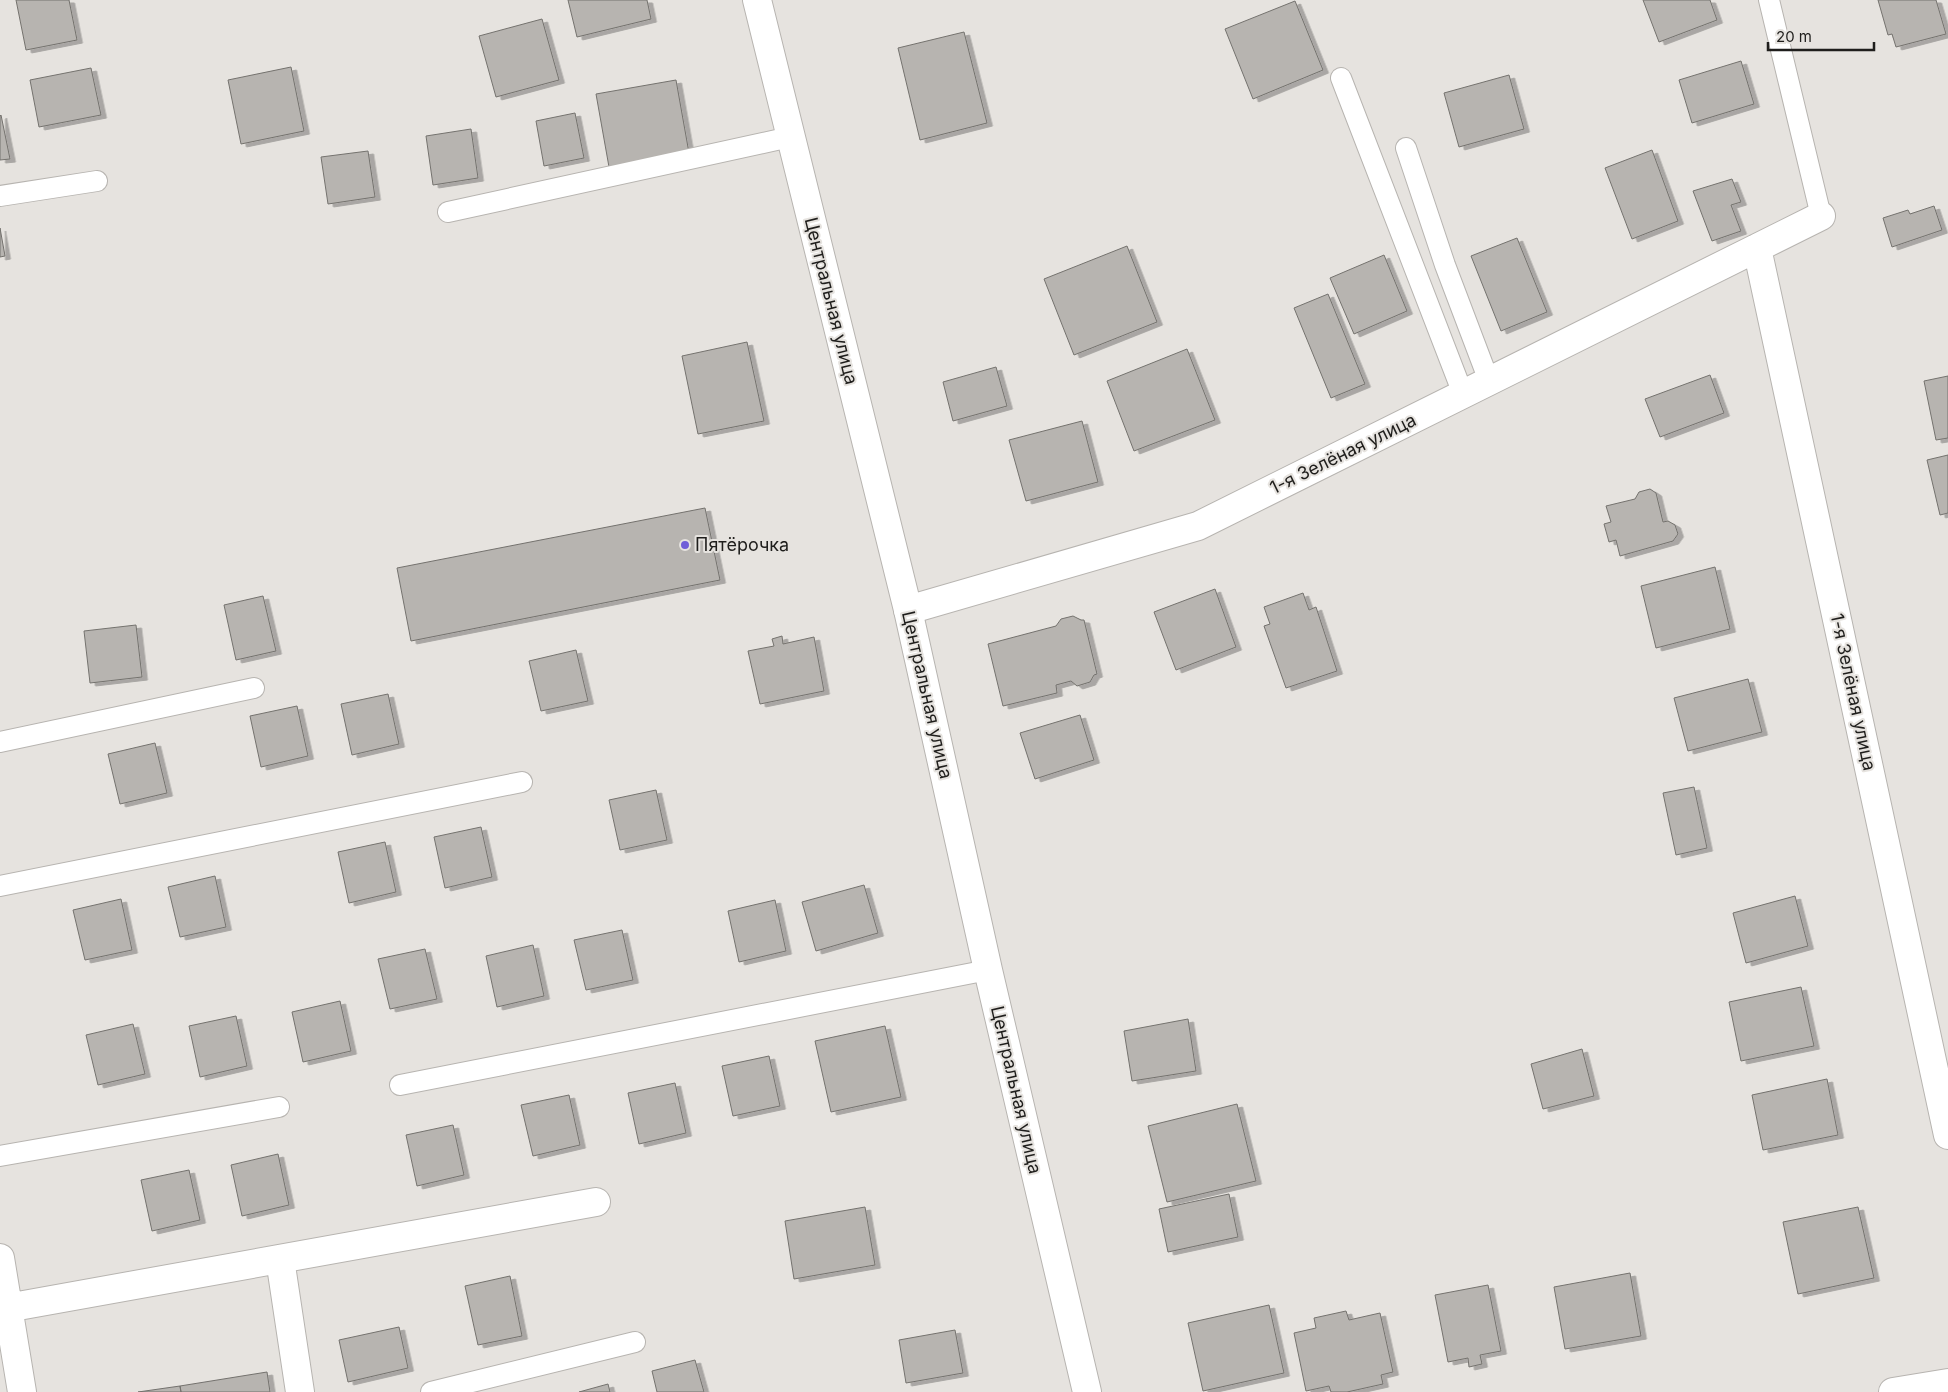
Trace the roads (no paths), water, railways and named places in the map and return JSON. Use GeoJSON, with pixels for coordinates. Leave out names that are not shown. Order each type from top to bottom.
{"type":"FeatureCollection","features":[{"type":"Feature","properties":{"kind":"street","name":"Центральная улица"},"geometry":{"type":"LineString","coordinates":[[757,0],[908,610],[988,970],[1088,1392]]}},
{"type":"Feature","properties":{"kind":"street","name":"1-я Зелёная улица"},"geometry":{"type":"LineString","coordinates":[[908,610],[1198,526],[1820,216]]}},
{"type":"Feature","properties":{"kind":"street","name":"1-я Зелёная улица"},"geometry":{"type":"LineString","coordinates":[[1757,248],[1948,1135]]}},
{"type":"Feature","properties":{"kind":"street"},"geometry":{"type":"LineString","coordinates":[[7,1308],[596,1202]]}},
{"type":"Feature","properties":{"kind":"street"},"geometry":{"type":"LineString","coordinates":[[0,1258],[22,1392]]}},
{"type":"Feature","properties":{"kind":"street"},"geometry":{"type":"LineString","coordinates":[[280,1259],[300,1392]]}},
{"type":"Feature","properties":{"kind":"street"},"geometry":{"type":"LineString","coordinates":[[1892,1392],[1948,1383]]}},
{"type":"Feature","properties":{"kind":"lane"},"geometry":{"type":"LineString","coordinates":[[1769,0],[1820,216]]}},
{"type":"Feature","properties":{"kind":"lane"},"geometry":{"type":"LineString","coordinates":[[1341,78],[1463,394]]}},
{"type":"Feature","properties":{"kind":"lane"},"geometry":{"type":"LineString","coordinates":[[448,212],[790,137]]}},
{"type":"Feature","properties":{"kind":"lane"},"geometry":{"type":"LineString","coordinates":[[1406,148],[1445,265],[1490,381]]}},
{"type":"Feature","properties":{"kind":"lane"},"geometry":{"type":"LineString","coordinates":[[0,196],[97,181]]}},
{"type":"Feature","properties":{"kind":"lane"},"geometry":{"type":"LineString","coordinates":[[0,742],[254,688]]}},
{"type":"Feature","properties":{"kind":"lane"},"geometry":{"type":"LineString","coordinates":[[0,886],[522,782]]}},
{"type":"Feature","properties":{"kind":"lane"},"geometry":{"type":"LineString","coordinates":[[400,1085],[988,970]]}},
{"type":"Feature","properties":{"kind":"lane"},"geometry":{"type":"LineString","coordinates":[[0,1156],[279,1107]]}},
{"type":"Feature","properties":{"kind":"lane"},"geometry":{"type":"LineString","coordinates":[[431,1392],[635,1342]]}},
{"type":"Feature","properties":{"kind":"place","name":"Пятёрочка"},"geometry":{"type":"Point","coordinates":[685,545]}}]}
